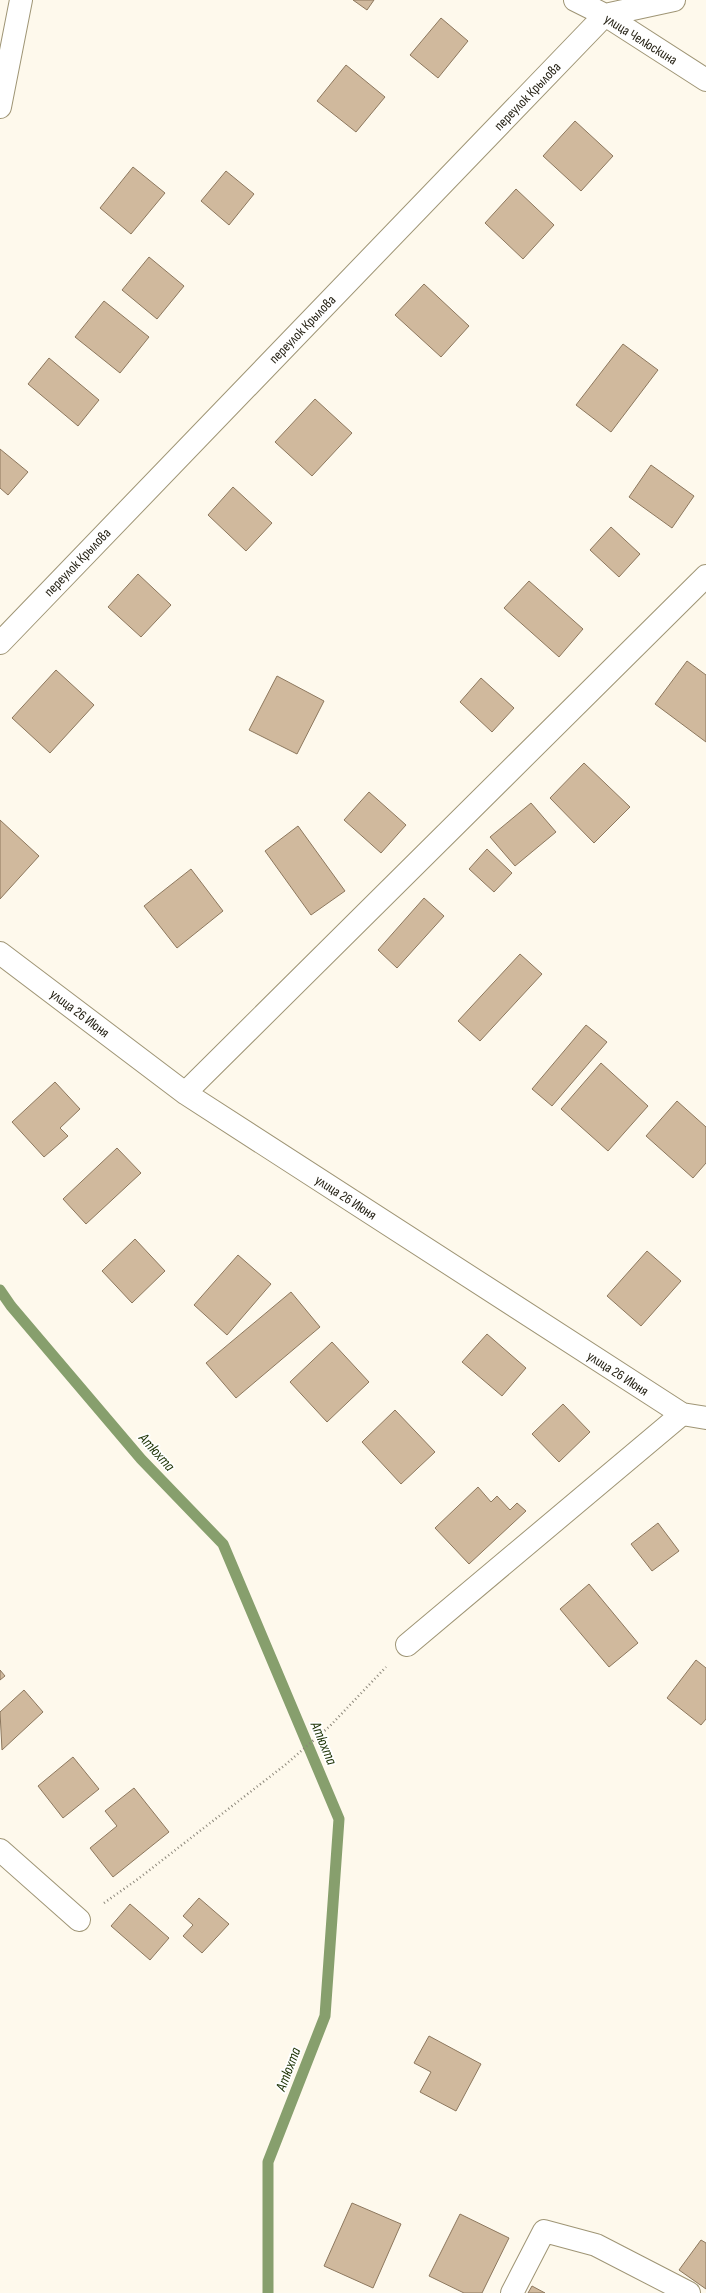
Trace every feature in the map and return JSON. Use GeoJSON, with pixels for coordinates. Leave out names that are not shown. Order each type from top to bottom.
{"type":"FeatureCollection","features":[{"type":"Feature","properties":{"kind":"street"},"geometry":{"type":"LineString","coordinates":[[0,107],[21,0]]}},
{"type":"Feature","properties":{"kind":"street","name":"улица Челюскина"},"geometry":{"type":"LineString","coordinates":[[575,0],[604,15],[706,80]]}},
{"type":"Feature","properties":{"kind":"street"},"geometry":{"type":"LineString","coordinates":[[604,15],[674,0]]}},
{"type":"Feature","properties":{"kind":"street","name":"переулок Крылова"},"geometry":{"type":"LineString","coordinates":[[0,643],[604,15]]}},
{"type":"Feature","properties":{"kind":"street"},"geometry":{"type":"LineString","coordinates":[[185,1093],[706,576]]}},
{"type":"Feature","properties":{"kind":"street","name":"улица 26 Июня"},"geometry":{"type":"LineString","coordinates":[[0,953],[185,1093],[682,1414],[706,1418]]}},
{"type":"Feature","properties":{"kind":"street"},"geometry":{"type":"LineString","coordinates":[[407,1645],[682,1414]]}},
{"type":"Feature","properties":{"kind":"street"},"geometry":{"type":"LineString","coordinates":[[0,1850],[79,1920]]}},
{"type":"Feature","properties":{"kind":"street"},"geometry":{"type":"LineString","coordinates":[[512,2293],[544,2231],[596,2245],[689,2293]]}},
{"type":"Feature","properties":{"kind":"path"},"geometry":{"type":"LineString","coordinates":[[79,1920],[138,1879],[285,1764],[330,1726],[407,1645]]}},
{"type":"Feature","properties":{"kind":"building"},"geometry":{"type":"Polygon","coordinates":[[[353,0],[374,0],[367,10],[353,0]]]}},
{"type":"Feature","properties":{"kind":"building"},"geometry":{"type":"Polygon","coordinates":[[[441,18],[468,41],[438,78],[410,55],[441,18]]]}},
{"type":"Feature","properties":{"kind":"building"},"geometry":{"type":"Polygon","coordinates":[[[346,65],[385,97],[356,132],[317,101],[346,65]]]}},
{"type":"Feature","properties":{"kind":"building"},"geometry":{"type":"Polygon","coordinates":[[[575,121],[613,156],[581,191],[543,156],[575,121]]]}},
{"type":"Feature","properties":{"kind":"building"},"geometry":{"type":"Polygon","coordinates":[[[133,167],[165,193],[131,234],[100,208],[133,167]]]}},
{"type":"Feature","properties":{"kind":"building"},"geometry":{"type":"Polygon","coordinates":[[[226,171],[254,194],[229,225],[201,201],[226,171]]]}},
{"type":"Feature","properties":{"kind":"building"},"geometry":{"type":"Polygon","coordinates":[[[516,189],[554,225],[523,259],[485,223],[516,189]]]}},
{"type":"Feature","properties":{"kind":"building"},"geometry":{"type":"Polygon","coordinates":[[[149,257],[184,286],[157,319],[122,290],[149,257]]]}},
{"type":"Feature","properties":{"kind":"building"},"geometry":{"type":"Polygon","coordinates":[[[424,284],[469,326],[441,357],[395,315],[424,284]]]}},
{"type":"Feature","properties":{"kind":"building"},"geometry":{"type":"Polygon","coordinates":[[[104,301],[149,337],[120,373],[75,337],[104,301]]]}},
{"type":"Feature","properties":{"kind":"building"},"geometry":{"type":"Polygon","coordinates":[[[623,344],[658,370],[611,432],[576,405],[623,344]]]}},
{"type":"Feature","properties":{"kind":"building"},"geometry":{"type":"Polygon","coordinates":[[[49,358],[99,400],[78,426],[28,384],[49,358]]]}},
{"type":"Feature","properties":{"kind":"building"},"geometry":{"type":"Polygon","coordinates":[[[315,399],[352,433],[312,476],[275,442],[315,399]]]}},
{"type":"Feature","properties":{"kind":"building"},"geometry":{"type":"Polygon","coordinates":[[[0,449],[28,472],[8,495],[0,488],[0,449]]]}},
{"type":"Feature","properties":{"kind":"building"},"geometry":{"type":"Polygon","coordinates":[[[651,465],[694,496],[672,528],[629,497],[651,465]]]}},
{"type":"Feature","properties":{"kind":"building"},"geometry":{"type":"Polygon","coordinates":[[[233,487],[272,523],[246,551],[208,515],[233,487]]]}},
{"type":"Feature","properties":{"kind":"building"},"geometry":{"type":"Polygon","coordinates":[[[611,527],[640,554],[619,577],[590,550],[611,527]]]}},
{"type":"Feature","properties":{"kind":"building"},"geometry":{"type":"Polygon","coordinates":[[[138,574],[171,605],[141,637],[108,607],[138,574]]]}},
{"type":"Feature","properties":{"kind":"building"},"geometry":{"type":"Polygon","coordinates":[[[529,581],[583,629],[559,657],[504,608],[529,581]]]}},
{"type":"Feature","properties":{"kind":"building"},"geometry":{"type":"Polygon","coordinates":[[[687,661],[706,675],[706,742],[655,704],[687,661]]]}},
{"type":"Feature","properties":{"kind":"building"},"geometry":{"type":"Polygon","coordinates":[[[56,670],[94,705],[50,753],[12,718],[56,670]]]}},
{"type":"Feature","properties":{"kind":"building"},"geometry":{"type":"Polygon","coordinates":[[[277,676],[324,701],[297,754],[249,730],[277,676]]]}},
{"type":"Feature","properties":{"kind":"building"},"geometry":{"type":"Polygon","coordinates":[[[481,678],[514,708],[492,732],[460,702],[481,678]]]}},
{"type":"Feature","properties":{"kind":"building"},"geometry":{"type":"Polygon","coordinates":[[[584,763],[630,807],[594,843],[550,798],[584,763]]]}},
{"type":"Feature","properties":{"kind":"building"},"geometry":{"type":"Polygon","coordinates":[[[369,792],[406,825],[381,853],[344,820],[369,792]]]}},
{"type":"Feature","properties":{"kind":"building"},"geometry":{"type":"Polygon","coordinates":[[[531,803],[556,832],[515,866],[490,837],[531,803]]]}},
{"type":"Feature","properties":{"kind":"building"},"geometry":{"type":"Polygon","coordinates":[[[0,820],[39,856],[0,899],[0,820]]]}},
{"type":"Feature","properties":{"kind":"building"},"geometry":{"type":"Polygon","coordinates":[[[298,826],[345,891],[311,915],[265,851],[298,826]]]}},
{"type":"Feature","properties":{"kind":"building"},"geometry":{"type":"Polygon","coordinates":[[[487,849],[512,873],[494,892],[469,869],[487,849]]]}},
{"type":"Feature","properties":{"kind":"building"},"geometry":{"type":"Polygon","coordinates":[[[191,869],[223,911],[177,948],[144,906],[191,869]]]}},
{"type":"Feature","properties":{"kind":"building"},"geometry":{"type":"Polygon","coordinates":[[[424,898],[444,916],[397,968],[378,950],[424,898]]]}},
{"type":"Feature","properties":{"kind":"building"},"geometry":{"type":"Polygon","coordinates":[[[520,954],[542,974],[480,1041],[458,1021],[520,954]]]}},
{"type":"Feature","properties":{"kind":"building"},"geometry":{"type":"Polygon","coordinates":[[[586,1025],[607,1042],[552,1106],[532,1089],[586,1025]]]}},
{"type":"Feature","properties":{"kind":"building"},"geometry":{"type":"Polygon","coordinates":[[[601,1063],[648,1106],[608,1151],[561,1109],[601,1063]]]}},
{"type":"Feature","properties":{"kind":"building"},"geometry":{"type":"Polygon","coordinates":[[[55,1082],[80,1109],[60,1128],[68,1136],[44,1157],[12,1122],[55,1082]]]}},
{"type":"Feature","properties":{"kind":"building"},"geometry":{"type":"Polygon","coordinates":[[[677,1101],[706,1127],[706,1163],[693,1178],[646,1136],[677,1101]]]}},
{"type":"Feature","properties":{"kind":"building"},"geometry":{"type":"Polygon","coordinates":[[[117,1148],[141,1173],[86,1224],[63,1199],[117,1148]]]}},
{"type":"Feature","properties":{"kind":"building"},"geometry":{"type":"Polygon","coordinates":[[[135,1239],[165,1271],[132,1303],[102,1271],[135,1239]]]}},
{"type":"Feature","properties":{"kind":"building"},"geometry":{"type":"Polygon","coordinates":[[[647,1251],[681,1281],[641,1326],[607,1296],[647,1251]]]}},
{"type":"Feature","properties":{"kind":"building"},"geometry":{"type":"Polygon","coordinates":[[[238,1255],[271,1284],[227,1335],[194,1305],[238,1255]]]}},
{"type":"Feature","properties":{"kind":"building"},"geometry":{"type":"Polygon","coordinates":[[[291,1292],[320,1327],[236,1398],[206,1363],[291,1292]]]}},
{"type":"Feature","properties":{"kind":"building"},"geometry":{"type":"Polygon","coordinates":[[[487,1334],[526,1368],[502,1396],[462,1362],[487,1334]]]}},
{"type":"Feature","properties":{"kind":"building"},"geometry":{"type":"Polygon","coordinates":[[[332,1342],[369,1382],[327,1422],[290,1382],[332,1342]]]}},
{"type":"Feature","properties":{"kind":"building"},"geometry":{"type":"Polygon","coordinates":[[[563,1404],[590,1432],[559,1462],[532,1434],[563,1404]]]}},
{"type":"Feature","properties":{"kind":"building"},"geometry":{"type":"Polygon","coordinates":[[[395,1410],[435,1452],[401,1484],[362,1442],[395,1410]]]}},
{"type":"Feature","properties":{"kind":"building"},"geometry":{"type":"Polygon","coordinates":[[[478,1487],[491,1502],[497,1496],[510,1510],[517,1503],[526,1511],[469,1564],[435,1528],[478,1487]]]}},
{"type":"Feature","properties":{"kind":"building"},"geometry":{"type":"Polygon","coordinates":[[[658,1523],[679,1551],[652,1571],[631,1544],[658,1523]]]}},
{"type":"Feature","properties":{"kind":"building"},"geometry":{"type":"Polygon","coordinates":[[[589,1584],[638,1643],[609,1667],[560,1609],[589,1584]]]}},
{"type":"Feature","properties":{"kind":"building"},"geometry":{"type":"Polygon","coordinates":[[[696,1660],[706,1668],[706,1719],[701,1725],[667,1698],[696,1660]]]}},
{"type":"Feature","properties":{"kind":"building"},"geometry":{"type":"Polygon","coordinates":[[[0,1670],[5,1676],[0,1680],[0,1670]]]}},
{"type":"Feature","properties":{"kind":"building"},"geometry":{"type":"Polygon","coordinates":[[[24,1690],[43,1712],[2,1750],[0,1712],[24,1690]]]}},
{"type":"Feature","properties":{"kind":"building"},"geometry":{"type":"Polygon","coordinates":[[[73,1757],[99,1789],[63,1818],[38,1786],[73,1757]]]}},
{"type":"Feature","properties":{"kind":"building"},"geometry":{"type":"Polygon","coordinates":[[[134,1788],[169,1832],[113,1877],[90,1848],[117,1826],[105,1811],[134,1788]]]}},
{"type":"Feature","properties":{"kind":"building"},"geometry":{"type":"Polygon","coordinates":[[[199,1898],[229,1924],[202,1953],[183,1936],[193,1925],[183,1916],[199,1898]]]}},
{"type":"Feature","properties":{"kind":"building"},"geometry":{"type":"Polygon","coordinates":[[[130,1904],[169,1938],[150,1960],[111,1926],[130,1904]]]}},
{"type":"Feature","properties":{"kind":"building"},"geometry":{"type":"Polygon","coordinates":[[[429,2036],[481,2064],[456,2111],[420,2092],[431,2072],[414,2063],[429,2036]]]}},
{"type":"Feature","properties":{"kind":"building"},"geometry":{"type":"Polygon","coordinates":[[[352,2203],[401,2224],[373,2288],[324,2266],[352,2203]]]}},
{"type":"Feature","properties":{"kind":"building"},"geometry":{"type":"Polygon","coordinates":[[[460,2214],[509,2238],[482,2293],[464,2293],[429,2276],[460,2214]]]}},
{"type":"Feature","properties":{"kind":"building"},"geometry":{"type":"Polygon","coordinates":[[[701,2240],[706,2243],[706,2289],[679,2270],[701,2240]]]}},
{"type":"Feature","properties":{"kind":"building"},"geometry":{"type":"Polygon","coordinates":[[[532,2286],[545,2293],[528,2293],[532,2286]]]}},
{"type":"Feature","properties":{"kind":"waterway","name":"Атюхта"},"geometry":{"type":"LineString","coordinates":[[0,1290],[11,1306],[141,1459],[223,1544],[339,1819],[325,2016],[268,2162],[268,2293]]}}]}
